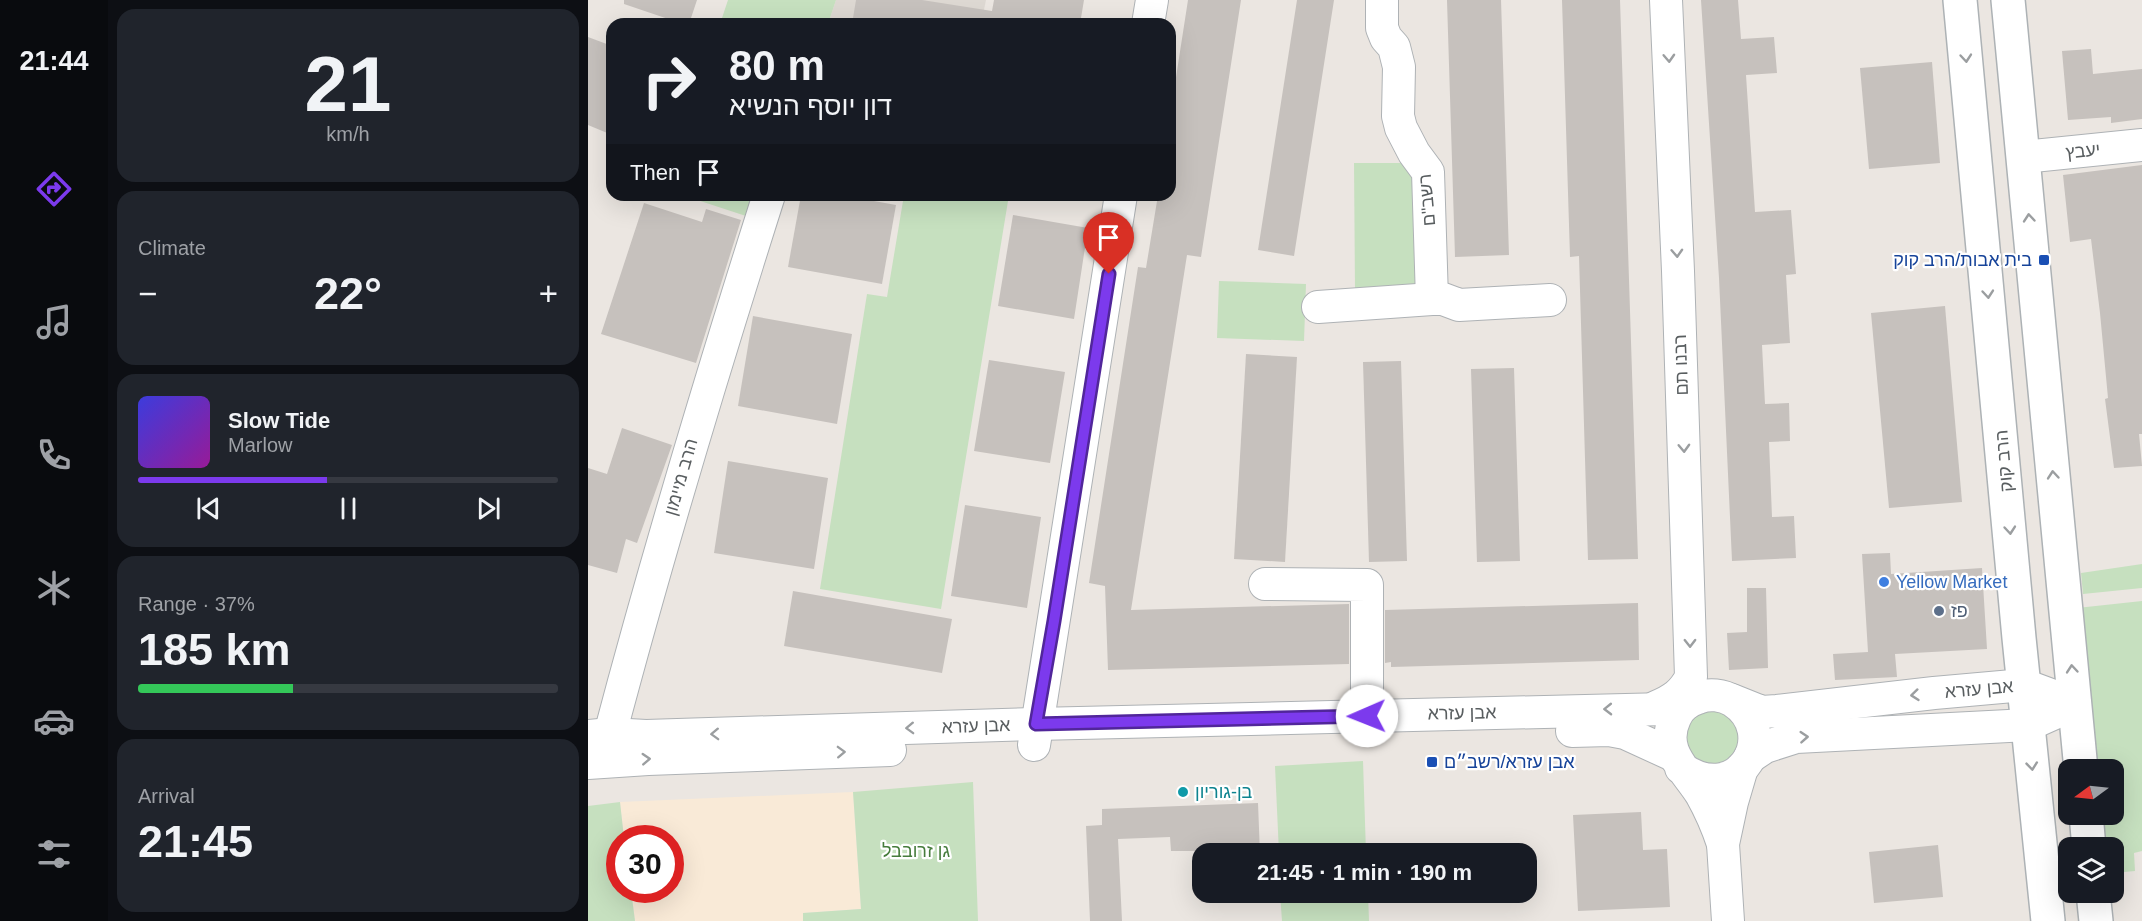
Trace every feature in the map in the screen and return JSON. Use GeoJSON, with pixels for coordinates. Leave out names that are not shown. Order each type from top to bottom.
{"type":"FeatureCollection","features":[{"type":"Feature","properties":{"kind":"main road","name":"הרב קוק"},"geometry":{"type":"LineString","coordinates":[[1960,0],[2048,921]]}},
{"type":"Feature","properties":{"kind":"main road"},"geometry":{"type":"LineString","coordinates":[[2008,0],[2080,759]]}},
{"type":"Feature","properties":{"kind":"main road"},"geometry":{"type":"LineString","coordinates":[[2094,903],[2096,921]]}},
{"type":"Feature","properties":{"kind":"street"},"geometry":{"type":"LineString","coordinates":[[1149,18],[1152,0]]}},
{"type":"Feature","properties":{"kind":"street","name":"רשב\"ם"},"geometry":{"type":"LineString","coordinates":[[1382,0],[1382,28],[1386,38],[1394,47],[1399,67],[1398,116],[1401,128],[1414,153],[1425,167],[1429,181],[1432,299]]}},
{"type":"Feature","properties":{"kind":"street","name":"רבנו תם"},"geometry":{"type":"LineString","coordinates":[[1652,709],[1673,699],[1685,689],[1691,677],[1678,271],[1666,0]]}},
{"type":"Feature","properties":{"kind":"street","name":"יעבץ"},"geometry":{"type":"LineString","coordinates":[[2023,157],[2142,145]]}},
{"type":"Feature","properties":{"kind":"street","name":"הרב מיימון"},"geometry":{"type":"LineString","coordinates":[[595,741],[651,581],[692,440],[767,201]]}},
{"type":"Feature","properties":{"kind":"street"},"geometry":{"type":"LineString","coordinates":[[1035,735],[1120,201]]}},
{"type":"Feature","properties":{"kind":"street"},"geometry":{"type":"LineString","coordinates":[[1318,307],[1432,299],[1443,299],[1459,305],[1550,300]]}},
{"type":"Feature","properties":{"kind":"street"},"geometry":{"type":"LineString","coordinates":[[1265,584],[1367,585],[1367,716]]}},
{"type":"Feature","properties":{"kind":"street","name":"אבן עזרא"},"geometry":{"type":"LineString","coordinates":[[1729,699],[1762,711],[1777,711],[2024,685],[2075,704]]}},
{"type":"Feature","properties":{"kind":"street"},"geometry":{"type":"LineString","coordinates":[[1724,844],[1710,811],[1677,762],[1669,741],[1671,726],[1677,713],[1687,703],[1700,696],[1715,695],[1729,699],[1742,707],[1750,718],[1754,731],[1754,744],[1732,802],[1724,844],[1728,921]]}},
{"type":"Feature","properties":{"kind":"street","name":"אבן עזרא"},"geometry":{"type":"LineString","coordinates":[[588,764],[1367,716],[1666,709],[1687,703]]}},
{"type":"Feature","properties":{"kind":"street"},"geometry":{"type":"LineString","coordinates":[[1677,762],[1692,776],[1705,780],[1719,780],[1731,776],[1765,747],[1796,737],[2028,725],[2075,704]]}},
{"type":"Feature","properties":{"kind":"street","name":"אבן עזרא"},"geometry":{"type":"LineString","coordinates":[[595,741],[646,736],[1609,730],[1639,739],[1677,762]]}},
{"type":"Feature","properties":{"kind":"shaded area"},"geometry":{"type":"Polygon","coordinates":[[[836,0],[986,0],[982,18],[830,18],[836,0]]]}},
{"type":"Feature","properties":{"kind":"shaded area"},"geometry":{"type":"Polygon","coordinates":[[[853,792],[861,909],[803,913],[803,921],[635,921],[633,903],[684,903],[684,825],[623,825],[620,802],[853,792]]]}},
{"type":"Feature","properties":{"kind":"green space"},"geometry":{"type":"Polygon","coordinates":[[[728,0],[836,0],[830,18],[722,18],[728,0]]]}},
{"type":"Feature","properties":{"kind":"green space"},"geometry":{"type":"Polygon","coordinates":[[[1354,163],[1406,163],[1424,175],[1425,288],[1355,289],[1354,163]]]}},
{"type":"Feature","properties":{"kind":"green space"},"geometry":{"type":"Polygon","coordinates":[[[700,201],[757,201],[752,218],[700,201]]]}},
{"type":"Feature","properties":{"kind":"green space"},"geometry":{"type":"Polygon","coordinates":[[[903,201],[1008,201],[941,609],[820,589],[867,294],[887,297],[903,201]]]}},
{"type":"Feature","properties":{"kind":"green space"},"geometry":{"type":"Polygon","coordinates":[[[1219,281],[1306,284],[1304,341],[1217,338],[1219,281]]]}},
{"type":"Feature","properties":{"kind":"green space"},"geometry":{"type":"Polygon","coordinates":[[[2142,564],[2142,588],[2083,594],[2081,573],[2142,564]]]}},
{"type":"Feature","properties":{"kind":"green space"},"geometry":{"type":"Polygon","coordinates":[[[2142,601],[2142,851],[2134,853],[2135,871],[2124,872],[2124,837],[2101,837],[2099,825],[2124,825],[2124,759],[2093,759],[2077,608],[2142,601]]]}},
{"type":"Feature","properties":{"kind":"green space"},"geometry":{"type":"Polygon","coordinates":[[[1705,707],[1732,716],[1739,734],[1735,751],[1727,760],[1716,765],[1692,759],[1681,730],[1705,707]]]}},
{"type":"Feature","properties":{"kind":"green space"},"geometry":{"type":"Polygon","coordinates":[[[1363,761],[1366,843],[1279,843],[1275,766],[1363,761]]]}},
{"type":"Feature","properties":{"kind":"green space","name":"גן זרובבל"},"geometry":{"type":"Polygon","coordinates":[[[973,782],[978,921],[803,921],[803,913],[861,909],[853,792],[973,782]]]}},
{"type":"Feature","properties":{"kind":"green space"},"geometry":{"type":"Polygon","coordinates":[[[620,802],[623,825],[606,825],[606,903],[633,903],[635,921],[588,921],[588,806],[620,802]]]}},
{"type":"Feature","properties":{"kind":"green space"},"geometry":{"type":"Polygon","coordinates":[[[1281,903],[1368,903],[1369,921],[1282,921],[1281,903]]]}},
{"type":"Feature","properties":{"kind":"building"},"geometry":{"type":"Polygon","coordinates":[[[624,0],[697,0],[691,18],[665,18],[624,4],[624,0]]]}},
{"type":"Feature","properties":{"kind":"building"},"geometry":{"type":"Polygon","coordinates":[[[856,0],[922,0],[992,11],[994,0],[1084,0],[1081,18],[853,18],[856,0]]]}},
{"type":"Feature","properties":{"kind":"building"},"geometry":{"type":"Polygon","coordinates":[[[1188,0],[1241,0],[1201,257],[1187,255],[1131,610],[1349,604],[1349,664],[1108,670],[1105,586],[1089,583],[1138,267],[1146,268],[1157,201],[1176,201],[1176,77],[1188,0]]]}},
{"type":"Feature","properties":{"kind":"building"},"geometry":{"type":"Polygon","coordinates":[[[1297,0],[1334,0],[1294,256],[1258,250],[1297,0]]]}},
{"type":"Feature","properties":{"kind":"building"},"geometry":{"type":"Polygon","coordinates":[[[1447,0],[1501,0],[1509,255],[1455,257],[1447,0]]]}},
{"type":"Feature","properties":{"kind":"building"},"geometry":{"type":"Polygon","coordinates":[[[1562,0],[1620,0],[1638,559],[1588,560],[1579,256],[1570,257],[1562,0]]]}},
{"type":"Feature","properties":{"kind":"building"},"geometry":{"type":"Polygon","coordinates":[[[1701,0],[1738,0],[1741,39],[1774,37],[1777,73],[1746,75],[1755,212],[1791,210],[1796,274],[1786,275],[1790,343],[1762,345],[1765,404],[1789,403],[1790,441],[1769,442],[1772,517],[1794,516],[1796,558],[1732,561],[1719,278],[1701,0]]]}},
{"type":"Feature","properties":{"kind":"building"},"geometry":{"type":"Polygon","coordinates":[[[588,37],[606,44],[606,132],[588,125],[588,37]]]}},
{"type":"Feature","properties":{"kind":"building"},"geometry":{"type":"Polygon","coordinates":[[[2091,49],[2093,74],[2142,69],[2142,119],[2111,123],[2111,117],[2068,120],[2062,51],[2091,49]]]}},
{"type":"Feature","properties":{"kind":"building"},"geometry":{"type":"Polygon","coordinates":[[[1932,62],[1940,163],[1869,169],[1860,68],[1932,62]]]}},
{"type":"Feature","properties":{"kind":"building"},"geometry":{"type":"Polygon","coordinates":[[[2142,165],[2142,434],[2139,434],[2142,466],[2114,468],[2105,399],[2108,398],[2091,239],[2070,242],[2063,175],[2142,165]]]}},
{"type":"Feature","properties":{"kind":"building"},"geometry":{"type":"Polygon","coordinates":[[[800,201],[874,201],[896,205],[882,284],[788,267],[800,201]]]}},
{"type":"Feature","properties":{"kind":"building"},"geometry":{"type":"Polygon","coordinates":[[[644,203],[702,222],[706,209],[741,220],[696,363],[601,334],[644,203]]]}},
{"type":"Feature","properties":{"kind":"building"},"geometry":{"type":"Polygon","coordinates":[[[1013,215],[1088,228],[1074,319],[998,306],[1013,215]]]}},
{"type":"Feature","properties":{"kind":"building"},"geometry":{"type":"Polygon","coordinates":[[[1945,306],[1962,502],[1889,508],[1871,313],[1945,306]]]}},
{"type":"Feature","properties":{"kind":"building"},"geometry":{"type":"Polygon","coordinates":[[[753,316],[852,334],[837,424],[738,406],[753,316]]]}},
{"type":"Feature","properties":{"kind":"building"},"geometry":{"type":"Polygon","coordinates":[[[1246,354],[1297,357],[1285,562],[1234,559],[1246,354]]]}},
{"type":"Feature","properties":{"kind":"building"},"geometry":{"type":"Polygon","coordinates":[[[989,360],[1065,372],[1050,463],[974,451],[989,360]]]}},
{"type":"Feature","properties":{"kind":"building"},"geometry":{"type":"Polygon","coordinates":[[[1401,361],[1407,561],[1369,562],[1363,362],[1401,361]]]}},
{"type":"Feature","properties":{"kind":"building"},"geometry":{"type":"Polygon","coordinates":[[[1514,368],[1520,561],[1477,562],[1471,369],[1514,368]]]}},
{"type":"Feature","properties":{"kind":"building"},"geometry":{"type":"Polygon","coordinates":[[[622,428],[672,445],[637,543],[626,539],[617,573],[588,565],[588,468],[607,474],[622,428]]]}},
{"type":"Feature","properties":{"kind":"building"},"geometry":{"type":"Polygon","coordinates":[[[728,461],[828,478],[814,569],[714,553],[728,461]]]}},
{"type":"Feature","properties":{"kind":"building"},"geometry":{"type":"Polygon","coordinates":[[[965,505],[1041,517],[1027,608],[951,596],[965,505]]]}},
{"type":"Feature","properties":{"kind":"building"},"geometry":{"type":"Polygon","coordinates":[[[1890,553],[1891,574],[1982,568],[1987,649],[1895,654],[1897,677],[1835,680],[1833,654],[1868,652],[1862,554],[1890,553]]]}},
{"type":"Feature","properties":{"kind":"building"},"geometry":{"type":"Polygon","coordinates":[[[1747,588],[1766,588],[1768,668],[1729,670],[1727,633],[1747,632],[1747,588]]]}},
{"type":"Feature","properties":{"kind":"building"},"geometry":{"type":"Polygon","coordinates":[[[793,591],[952,619],[942,673],[784,646],[793,591]]]}},
{"type":"Feature","properties":{"kind":"building"},"geometry":{"type":"Polygon","coordinates":[[[1638,603],[1639,660],[1391,667],[1391,662],[1385,663],[1385,610],[1638,603]]]}},
{"type":"Feature","properties":{"kind":"building"},"geometry":{"type":"Polygon","coordinates":[[[1258,803],[1260,843],[1192,843],[1192,851],[1171,851],[1170,837],[1118,839],[1122,921],[1090,921],[1086,826],[1102,825],[1102,809],[1258,803]]]}},
{"type":"Feature","properties":{"kind":"building"},"geometry":{"type":"Polygon","coordinates":[[[1641,812],[1643,850],[1667,849],[1670,907],[1578,911],[1573,815],[1641,812]]]}},
{"type":"Feature","properties":{"kind":"building"},"geometry":{"type":"Polygon","coordinates":[[[1938,845],[1943,897],[1874,903],[1869,852],[1938,845]]]}},
{"type":"Feature","properties":{"kind":"place","name":"בית אבות/הרב קוק"},"geometry":{"type":"Point","coordinates":[2044,260]}},
{"type":"Feature","properties":{"kind":"place","name":"Yellow Market"},"geometry":{"type":"Point","coordinates":[1884,582]}},
{"type":"Feature","properties":{"kind":"place","name":"פז"},"geometry":{"type":"Point","coordinates":[1939,611]}},
{"type":"Feature","properties":{"kind":"place","name":"אבן עזרא/רשב״ם"},"geometry":{"type":"Point","coordinates":[1432,762]}},
{"type":"Feature","properties":{"kind":"place","name":"בן-גוריון"},"geometry":{"type":"Point","coordinates":[1183,792]}},
{"type":"Feature","properties":{"kind":"route"},"geometry":{"type":"LineString","coordinates":[[1109,274],[1036,724],[1367,716]]}}]}
